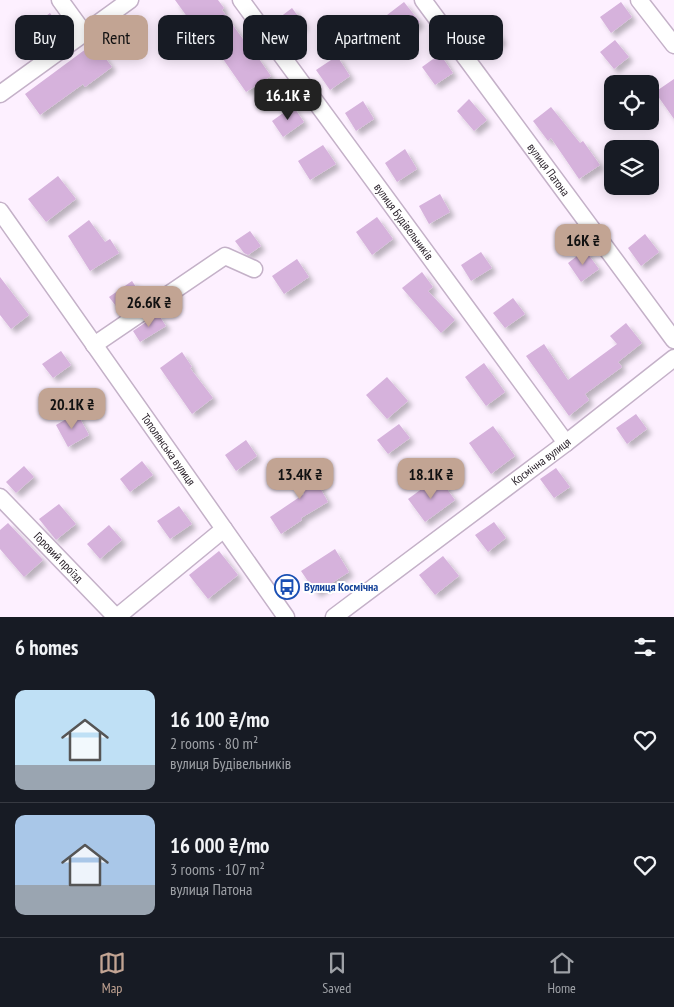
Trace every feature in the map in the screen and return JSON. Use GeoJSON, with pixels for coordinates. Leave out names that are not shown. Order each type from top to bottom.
{"type":"FeatureCollection","features":[{"type":"Feature","properties":{"kind":"street"},"geometry":{"type":"LineString","coordinates":[[0,94],[84,33],[60,0]]}},
{"type":"Feature","properties":{"kind":"street"},"geometry":{"type":"LineString","coordinates":[[109,15],[130,0]]}},
{"type":"Feature","properties":{"kind":"street","name":"вулиця Будівельників"},"geometry":{"type":"LineString","coordinates":[[241,0],[566,443]]}},
{"type":"Feature","properties":{"kind":"street","name":"вулиця Патона"},"geometry":{"type":"LineString","coordinates":[[424,0],[674,340]]}},
{"type":"Feature","properties":{"kind":"street"},"geometry":{"type":"LineString","coordinates":[[639,0],[674,45]]}},
{"type":"Feature","properties":{"kind":"street","name":"Тополянська вулиця"},"geometry":{"type":"LineString","coordinates":[[0,211],[286,617]]}},
{"type":"Feature","properties":{"kind":"street"},"geometry":{"type":"LineString","coordinates":[[94,345],[225,256],[254,269]]}},
{"type":"Feature","properties":{"kind":"street","name":"Космічна вулиця"},"geometry":{"type":"LineString","coordinates":[[334,617],[566,443],[674,358]]}},
{"type":"Feature","properties":{"kind":"street","name":"Горовий проїзд"},"geometry":{"type":"LineString","coordinates":[[0,497],[116,617]]}},
{"type":"Feature","properties":{"kind":"street"},"geometry":{"type":"LineString","coordinates":[[116,617],[224,529]]}},
{"type":"Feature","properties":{"kind":"building"},"geometry":{"type":"Polygon","coordinates":[[[175,0],[218,0],[224,8],[222,10],[226,15],[186,15],[175,0]]]}},
{"type":"Feature","properties":{"kind":"building"},"geometry":{"type":"Polygon","coordinates":[[[404,2],[414,15],[387,15],[404,2]]]}},
{"type":"Feature","properties":{"kind":"building"},"geometry":{"type":"Polygon","coordinates":[[[621,2],[632,17],[611,33],[600,17],[621,2]]]}},
{"type":"Feature","properties":{"kind":"building"},"geometry":{"type":"Polygon","coordinates":[[[292,8],[297,15],[283,15],[292,8]]]}},
{"type":"Feature","properties":{"kind":"building"},"geometry":{"type":"Polygon","coordinates":[[[233,25],[243,39],[243,60],[260,60],[271,76],[246,92],[224,60],[233,60],[233,25]]]}},
{"type":"Feature","properties":{"kind":"building"},"geometry":{"type":"Polygon","coordinates":[[[615,40],[629,57],[614,69],[600,52],[615,40]]]}},
{"type":"Feature","properties":{"kind":"building"},"geometry":{"type":"Polygon","coordinates":[[[84,50],[84,60],[107,60],[112,67],[85,87],[83,84],[40,115],[25,94],[71,60],[74,60],[74,58],[84,50]]]}},
{"type":"Feature","properties":{"kind":"building"},"geometry":{"type":"Polygon","coordinates":[[[331,60],[340,60],[350,76],[330,90],[316,70],[331,60]]]}},
{"type":"Feature","properties":{"kind":"building"},"geometry":{"type":"Polygon","coordinates":[[[432,60],[444,60],[453,73],[435,85],[422,67],[432,60]]]}},
{"type":"Feature","properties":{"kind":"building"},"geometry":{"type":"Polygon","coordinates":[[[674,79],[674,119],[659,98],[659,89],[674,79]]]}},
{"type":"Feature","properties":{"kind":"building"},"geometry":{"type":"Polygon","coordinates":[[[469,99],[487,120],[474,131],[457,111],[469,99]]]}},
{"type":"Feature","properties":{"kind":"building"},"geometry":{"type":"Polygon","coordinates":[[[363,101],[374,119],[356,131],[345,113],[363,101]]]}},
{"type":"Feature","properties":{"kind":"building"},"geometry":{"type":"Polygon","coordinates":[[[293,106],[304,122],[283,137],[272,121],[293,106]]]}},
{"type":"Feature","properties":{"kind":"building"},"geometry":{"type":"Polygon","coordinates":[[[551,107],[580,143],[583,141],[600,165],[579,179],[551,138],[548,141],[533,121],[551,107]]]}},
{"type":"Feature","properties":{"kind":"building"},"geometry":{"type":"Polygon","coordinates":[[[323,145],[336,164],[310,180],[298,161],[323,145]]]}},
{"type":"Feature","properties":{"kind":"building"},"geometry":{"type":"Polygon","coordinates":[[[405,149],[417,169],[397,182],[385,163],[405,149]]]}},
{"type":"Feature","properties":{"kind":"building"},"geometry":{"type":"Polygon","coordinates":[[[58,176],[76,199],[46,222],[28,199],[58,176]]]}},
{"type":"Feature","properties":{"kind":"building"},"geometry":{"type":"Polygon","coordinates":[[[440,194],[450,212],[429,224],[419,206],[440,194]]]}},
{"type":"Feature","properties":{"kind":"building"},"geometry":{"type":"Polygon","coordinates":[[[377,217],[393,239],[372,255],[356,232],[377,217]]]}},
{"type":"Feature","properties":{"kind":"building"},"geometry":{"type":"Polygon","coordinates":[[[89,220],[105,242],[110,239],[119,253],[90,271],[68,236],[89,220]]]}},
{"type":"Feature","properties":{"kind":"building"},"geometry":{"type":"Polygon","coordinates":[[[250,231],[261,246],[248,255],[244,253],[235,241],[250,231]]]}},
{"type":"Feature","properties":{"kind":"building"},"geometry":{"type":"Polygon","coordinates":[[[645,234],[659,252],[641,266],[628,248],[645,234]]]}},
{"type":"Feature","properties":{"kind":"building"},"geometry":{"type":"Polygon","coordinates":[[[585,250],[599,269],[581,282],[568,263],[585,250]]]}},
{"type":"Feature","properties":{"kind":"building"},"geometry":{"type":"Polygon","coordinates":[[[481,252],[492,268],[471,281],[461,265],[481,252]]]}},
{"type":"Feature","properties":{"kind":"building"},"geometry":{"type":"Polygon","coordinates":[[[297,259],[309,277],[284,294],[272,276],[297,259]]]}},
{"type":"Feature","properties":{"kind":"building"},"geometry":{"type":"Polygon","coordinates":[[[422,272],[433,287],[428,291],[455,320],[441,333],[402,288],[422,272]]]}},
{"type":"Feature","properties":{"kind":"building"},"geometry":{"type":"Polygon","coordinates":[[[0,277],[29,315],[11,329],[0,315],[0,277]]]}},
{"type":"Feature","properties":{"kind":"building"},"geometry":{"type":"Polygon","coordinates":[[[132,281],[144,299],[122,314],[109,297],[132,281]]]}},
{"type":"Feature","properties":{"kind":"building"},"geometry":{"type":"Polygon","coordinates":[[[513,298],[525,314],[505,328],[493,313],[513,298]]]}},
{"type":"Feature","properties":{"kind":"building"},"geometry":{"type":"Polygon","coordinates":[[[158,314],[166,326],[140,342],[133,331],[158,314]]]}},
{"type":"Feature","properties":{"kind":"building"},"geometry":{"type":"Polygon","coordinates":[[[626,323],[642,343],[618,362],[622,367],[585,394],[589,400],[569,416],[526,356],[544,344],[568,380],[617,344],[610,336],[626,323]]]}},
{"type":"Feature","properties":{"kind":"building"},"geometry":{"type":"Polygon","coordinates":[[[61,351],[71,365],[53,378],[42,364],[61,351]]]}},
{"type":"Feature","properties":{"kind":"building"},"geometry":{"type":"Polygon","coordinates":[[[182,352],[192,367],[190,368],[213,398],[192,414],[160,368],[182,352]]]}},
{"type":"Feature","properties":{"kind":"building"},"geometry":{"type":"Polygon","coordinates":[[[484,363],[505,392],[486,406],[465,377],[484,363]]]}},
{"type":"Feature","properties":{"kind":"building"},"geometry":{"type":"Polygon","coordinates":[[[387,377],[408,401],[387,419],[366,395],[387,377]]]}},
{"type":"Feature","properties":{"kind":"building"},"geometry":{"type":"Polygon","coordinates":[[[77,413],[89,435],[68,447],[56,425],[77,413]]]}},
{"type":"Feature","properties":{"kind":"building"},"geometry":{"type":"Polygon","coordinates":[[[636,414],[647,429],[627,444],[616,428],[636,414]]]}},
{"type":"Feature","properties":{"kind":"building"},"geometry":{"type":"Polygon","coordinates":[[[399,424],[410,438],[388,454],[377,440],[399,424]]]}},
{"type":"Feature","properties":{"kind":"building"},"geometry":{"type":"Polygon","coordinates":[[[493,426],[515,456],[491,474],[469,443],[493,426]]]}},
{"type":"Feature","properties":{"kind":"building"},"geometry":{"type":"Polygon","coordinates":[[[246,440],[257,456],[236,471],[225,455],[246,440]]]}},
{"type":"Feature","properties":{"kind":"building"},"geometry":{"type":"Polygon","coordinates":[[[142,461],[153,475],[130,492],[120,479],[142,461]]]}},
{"type":"Feature","properties":{"kind":"building"},"geometry":{"type":"Polygon","coordinates":[[[305,461],[328,502],[301,518],[302,520],[281,534],[270,517],[304,494],[290,469],[305,461]]]}},
{"type":"Feature","properties":{"kind":"building"},"geometry":{"type":"Polygon","coordinates":[[[24,466],[34,477],[16,493],[6,482],[24,466]]]}},
{"type":"Feature","properties":{"kind":"building"},"geometry":{"type":"Polygon","coordinates":[[[556,468],[570,487],[554,498],[540,479],[556,468]]]}},
{"type":"Feature","properties":{"kind":"building"},"geometry":{"type":"Polygon","coordinates":[[[438,477],[455,500],[425,522],[408,499],[438,477]]]}},
{"type":"Feature","properties":{"kind":"building"},"geometry":{"type":"Polygon","coordinates":[[[59,504],[76,524],[56,540],[39,519],[59,504]]]}},
{"type":"Feature","properties":{"kind":"building"},"geometry":{"type":"Polygon","coordinates":[[[179,506],[192,524],[170,539],[157,521],[179,506]]]}},
{"type":"Feature","properties":{"kind":"building"},"geometry":{"type":"Polygon","coordinates":[[[494,522],[506,538],[488,552],[475,535],[494,522]]]}},
{"type":"Feature","properties":{"kind":"building"},"geometry":{"type":"Polygon","coordinates":[[[8,523],[43,560],[24,577],[0,549],[0,530],[8,523]]]}},
{"type":"Feature","properties":{"kind":"building"},"geometry":{"type":"Polygon","coordinates":[[[109,525],[122,540],[100,559],[87,544],[109,525]]]}},
{"type":"Feature","properties":{"kind":"building"},"geometry":{"type":"Polygon","coordinates":[[[335,549],[349,572],[316,593],[301,571],[335,549]]]}},
{"type":"Feature","properties":{"kind":"building"},"geometry":{"type":"Polygon","coordinates":[[[219,551],[238,575],[208,599],[189,575],[219,551]]]}},
{"type":"Feature","properties":{"kind":"building"},"geometry":{"type":"Polygon","coordinates":[[[443,556],[459,576],[435,595],[419,575],[443,556]]]}},
{"type":"Feature","properties":{"kind":"place","name":"Вулиця Космічна"},"geometry":{"type":"Point","coordinates":[287,587]}}]}
